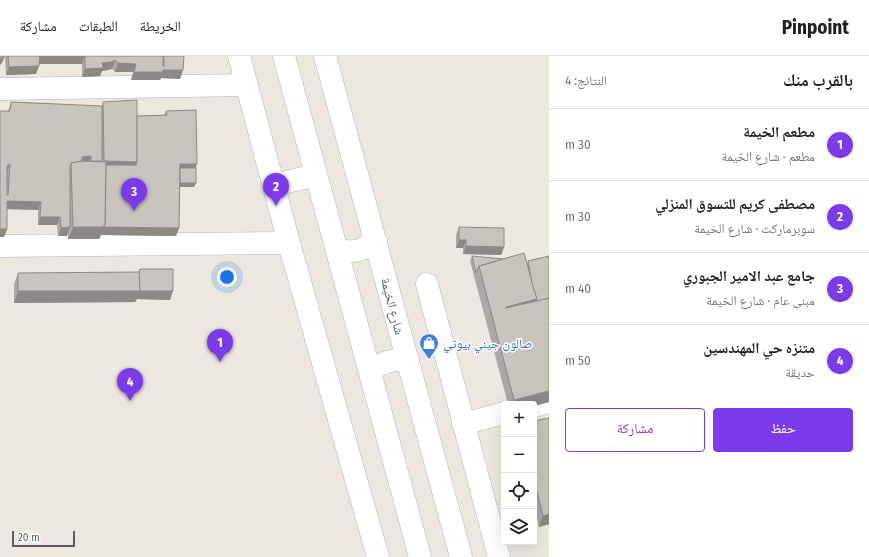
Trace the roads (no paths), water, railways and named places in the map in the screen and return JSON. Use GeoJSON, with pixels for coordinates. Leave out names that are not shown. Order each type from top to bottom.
{"type":"FeatureCollection","features":[{"type":"Feature","properties":{"kind":"street"},"geometry":{"type":"LineString","coordinates":[[239,56],[289,243],[378,557]]}},
{"type":"Feature","properties":{"kind":"street"},"geometry":{"type":"LineString","coordinates":[[284,56],[420,557]]}},
{"type":"Feature","properties":{"kind":"street","name":"شارع الخيمة"},"geometry":{"type":"LineString","coordinates":[[325,56],[461,557]]}},
{"type":"Feature","properties":{"kind":"street"},"geometry":{"type":"LineString","coordinates":[[0,89],[247,85]]}},
{"type":"Feature","properties":{"kind":"street"},"geometry":{"type":"LineString","coordinates":[[274,185],[316,175]]}},
{"type":"Feature","properties":{"kind":"street"},"geometry":{"type":"LineString","coordinates":[[337,250],[348,252],[358,251],[367,248],[376,241]]}},
{"type":"Feature","properties":{"kind":"street"},"geometry":{"type":"LineString","coordinates":[[0,246],[289,243]]}},
{"type":"Feature","properties":{"kind":"street"},"geometry":{"type":"LineString","coordinates":[[427,284],[499,557]]}},
{"type":"Feature","properties":{"kind":"street"},"geometry":{"type":"LineString","coordinates":[[370,371],[378,365],[388,362],[408,360]]}},
{"type":"Feature","properties":{"kind":"street"},"geometry":{"type":"LineString","coordinates":[[537,405],[549,402]]}},
{"type":"Feature","properties":{"kind":"street"},"geometry":{"type":"LineString","coordinates":[[463,424],[501,415]]}},
{"type":"Feature","properties":{"kind":"place","name":"مصطفى كريم للتسوق المنزلي"},"geometry":{"type":"Point","coordinates":[276,206]}},
{"type":"Feature","properties":{"kind":"place","name":"جامع عبد الامير الجبوري"},"geometry":{"type":"Point","coordinates":[134,211]}},
{"type":"Feature","properties":{"kind":"place","name":"صالون جيني بيوتي"},"geometry":{"type":"Point","coordinates":[429,360]}},
{"type":"Feature","properties":{"kind":"place","name":"مطعم الخيمة"},"geometry":{"type":"Point","coordinates":[220,362]}},
{"type":"Feature","properties":{"kind":"place","name":"متنزه حي المهندسين"},"geometry":{"type":"Point","coordinates":[130,401]}}]}
